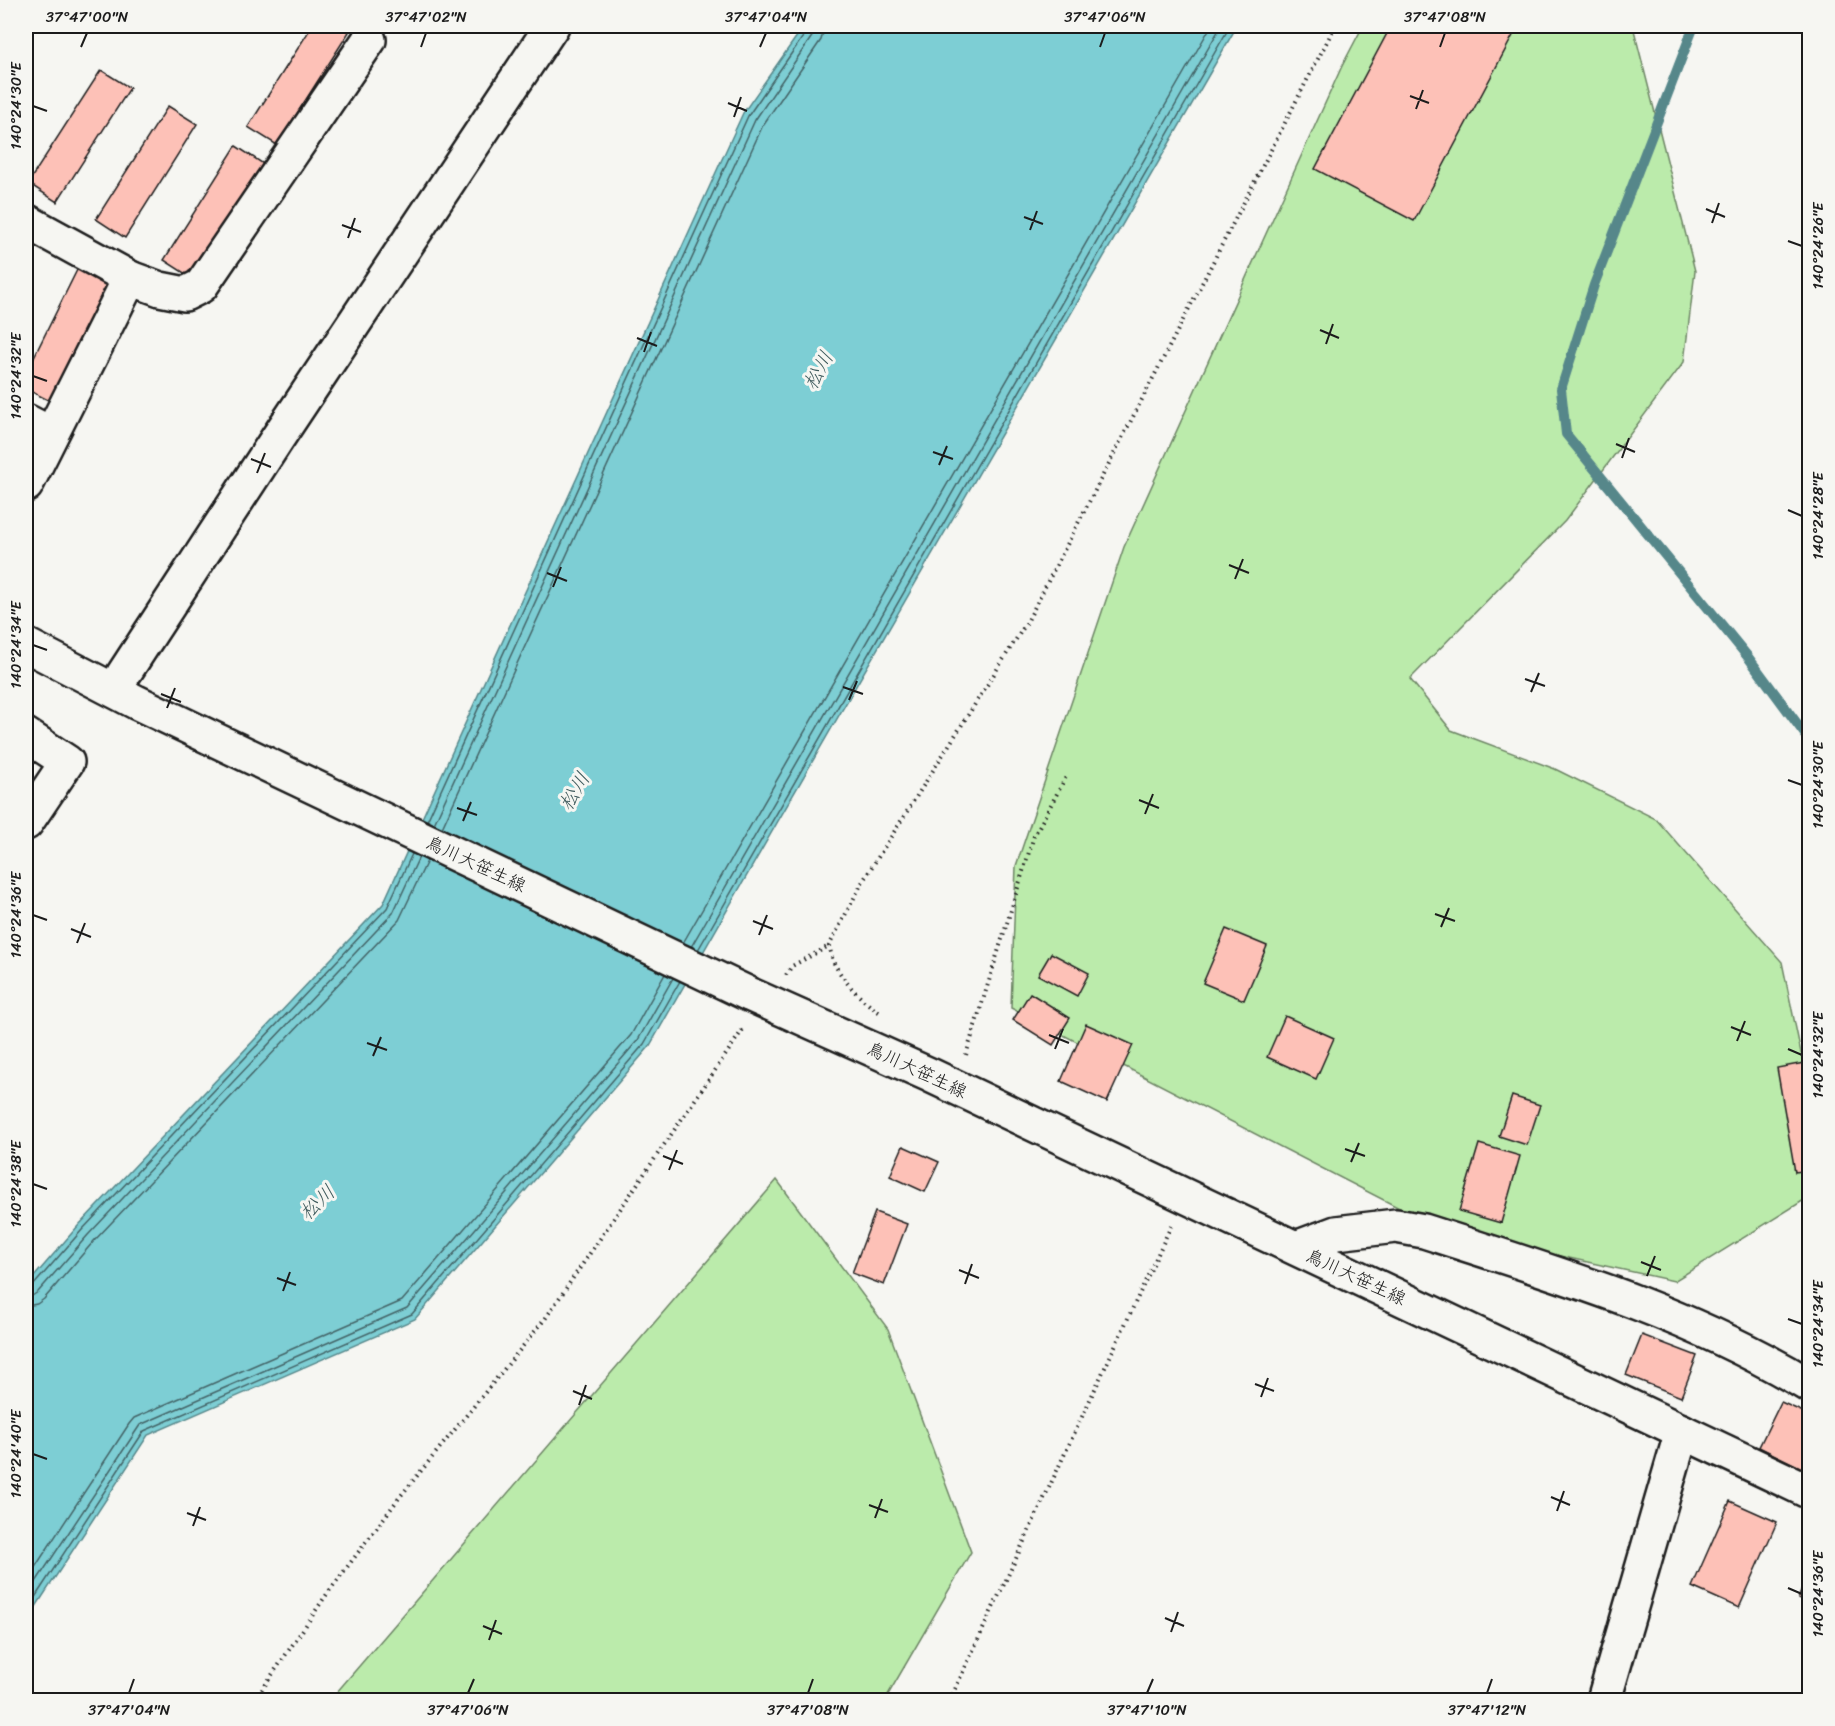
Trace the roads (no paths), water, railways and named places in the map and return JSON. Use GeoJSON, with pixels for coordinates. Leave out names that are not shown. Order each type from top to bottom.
{"type":"FeatureCollection","features":[{"type":"Feature","properties":{"kind":"street"},"geometry":{"type":"LineString","coordinates":[[130,688],[284,429],[552,26]]}},
{"type":"Feature","properties":{"kind":"street"},"geometry":{"type":"LineString","coordinates":[[26,221],[130,278],[160,289],[185,294],[201,286],[369,40]]}},
{"type":"Feature","properties":{"kind":"street"},"geometry":{"type":"LineString","coordinates":[[26,485],[38,427],[130,278]]}},
{"type":"Feature","properties":{"kind":"street","name":"鳥川大笹生線"},"geometry":{"type":"LineString","coordinates":[[26,645],[130,688],[751,995],[958,1088],[1809,1492]]}},
{"type":"Feature","properties":{"kind":"street"},"geometry":{"type":"LineString","coordinates":[[26,735],[67,762],[26,823]]}},
{"type":"Feature","properties":{"kind":"street"},"geometry":{"type":"LineString","coordinates":[[1296,1248],[1336,1233],[1396,1226],[1424,1231],[1587,1284],[1654,1309],[1706,1330],[1809,1386]]}},
{"type":"Feature","properties":{"kind":"street"},"geometry":{"type":"LineString","coordinates":[[1604,1701],[1682,1431]]}},
{"type":"Feature","properties":{"kind":"water","name":"松川"},"geometry":{"type":"Polygon","coordinates":[[[804,26],[1237,26],[649,1047],[415,1319],[148,1435],[26,1622],[26,1286],[78,1226],[383,904],[743,113],[804,26]]]}},
{"type":"Feature","properties":{"kind":"waterway"},"geometry":{"type":"LineString","coordinates":[[1694,26],[1594,285],[1561,389],[1566,434],[1748,657],[1810,741]]}}]}
